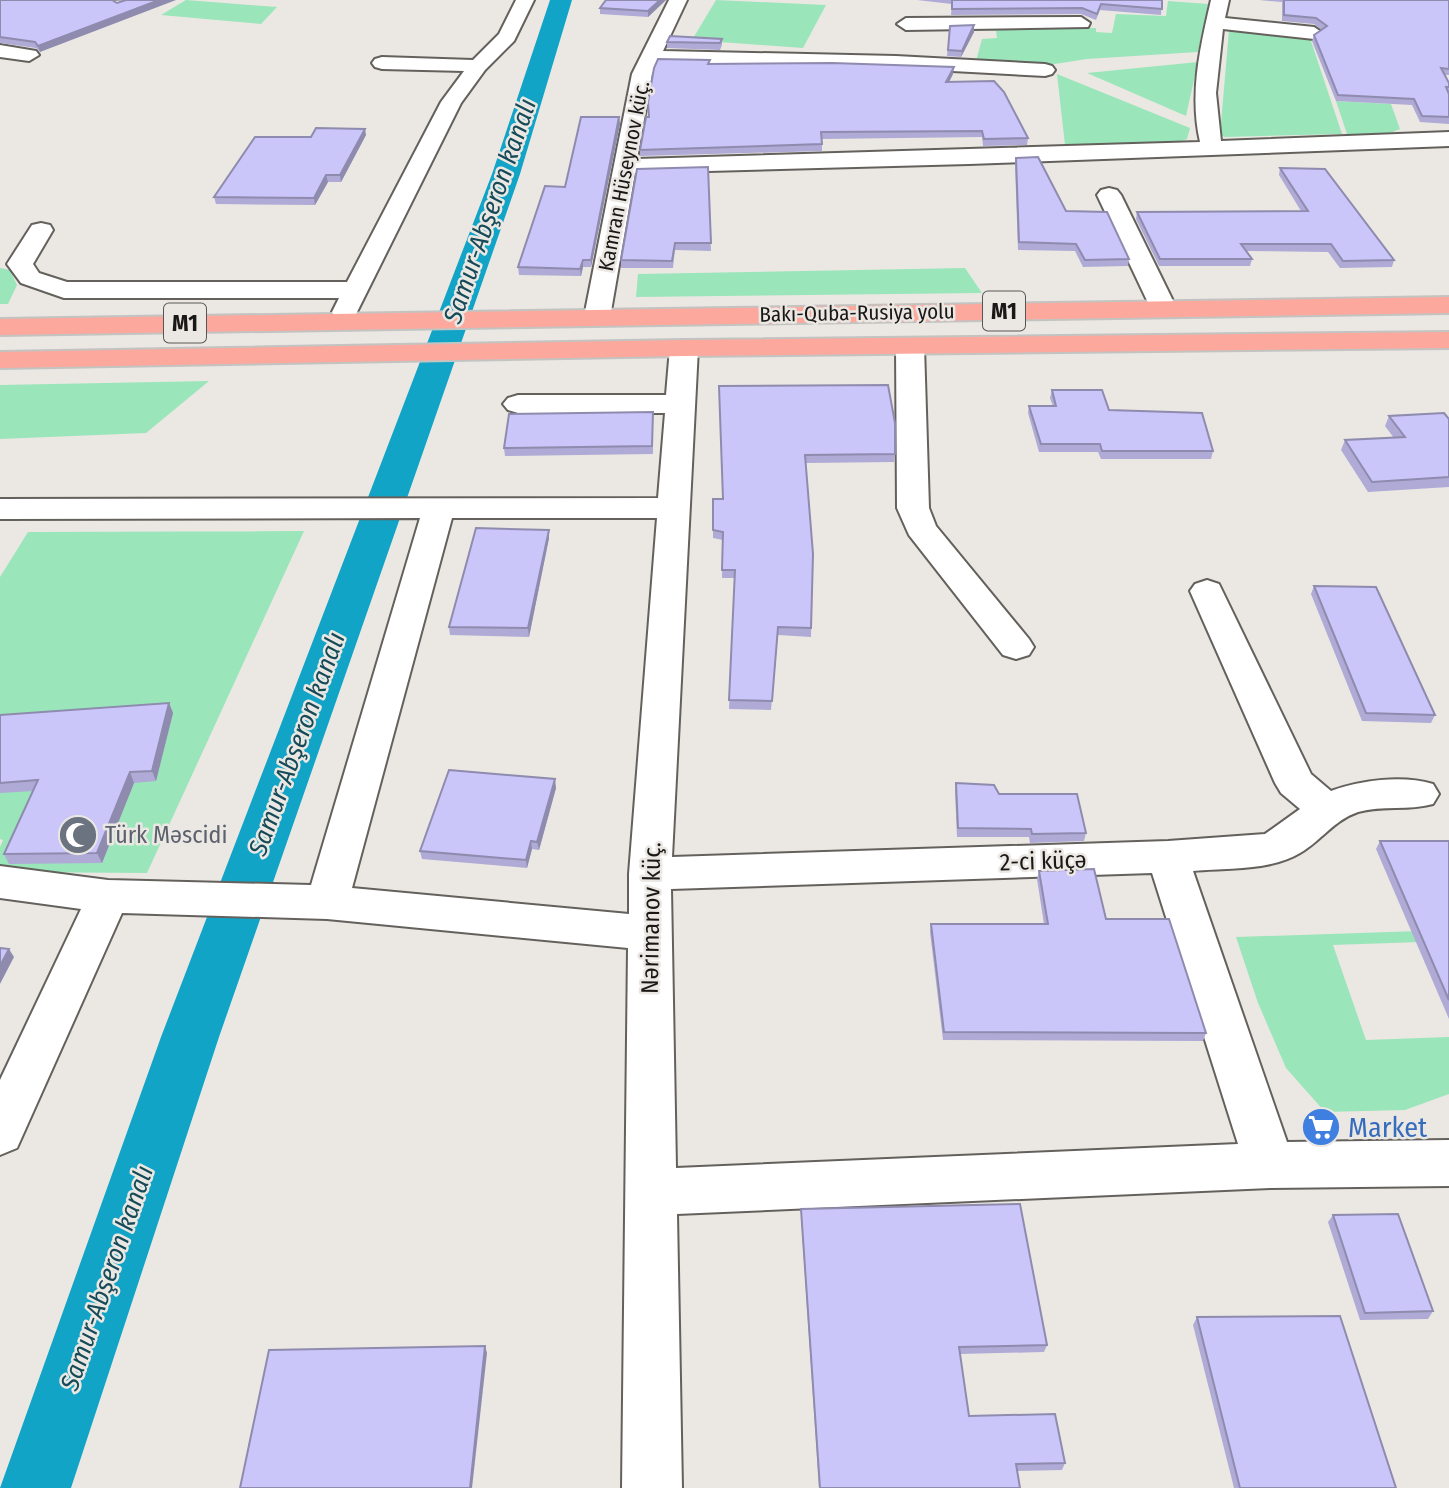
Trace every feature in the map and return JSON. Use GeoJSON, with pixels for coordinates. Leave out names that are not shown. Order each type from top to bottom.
{"type":"FeatureCollection","features":[{"type":"Feature","properties":{"kind":"highway","name":"Bakı-Quba-Rusiya yolu"},"geometry":{"type":"LineString","coordinates":[[341,320],[1449,306]]}},
{"type":"Feature","properties":{"kind":"highway","name":"M1"},"geometry":{"type":"LineString","coordinates":[[0,327],[341,320]]}},
{"type":"Feature","properties":{"kind":"highway","name":"Bakı-Quba-Rusiya yolu"},"geometry":{"type":"LineString","coordinates":[[0,360],[684,348],[1449,340]]}},
{"type":"Feature","properties":{"kind":"street"},"geometry":{"type":"LineString","coordinates":[[341,320],[451,102],[478,66],[507,37],[525,0]]}},
{"type":"Feature","properties":{"kind":"street","name":"Kamran Hüseynov küç."},"geometry":{"type":"LineString","coordinates":[[597,317],[636,101],[649,57],[678,0]]}},
{"type":"Feature","properties":{"kind":"street"},"geometry":{"type":"LineString","coordinates":[[901,43],[913,0]]}},
{"type":"Feature","properties":{"kind":"street"},"geometry":{"type":"LineString","coordinates":[[1212,148],[1206,127],[1207,57],[1220,0]]}},
{"type":"Feature","properties":{"kind":"street"},"geometry":{"type":"LineString","coordinates":[[649,57],[901,43],[1081,23]]}},
{"type":"Feature","properties":{"kind":"street"},"geometry":{"type":"LineString","coordinates":[[1215,23],[1314,33]]}},
{"type":"Feature","properties":{"kind":"street"},"geometry":{"type":"LineString","coordinates":[[901,43],[1045,70]]}},
{"type":"Feature","properties":{"kind":"street"},"geometry":{"type":"LineString","coordinates":[[0,51],[29,55]]}},
{"type":"Feature","properties":{"kind":"street"},"geometry":{"type":"LineString","coordinates":[[382,63],[478,66]]}},
{"type":"Feature","properties":{"kind":"street"},"geometry":{"type":"LineString","coordinates":[[625,166],[1449,139]]}},
{"type":"Feature","properties":{"kind":"street"},"geometry":{"type":"LineString","coordinates":[[1308,161],[1449,156]]}},
{"type":"Feature","properties":{"kind":"street"},"geometry":{"type":"LineString","coordinates":[[1109,195],[1164,309]]}},
{"type":"Feature","properties":{"kind":"street"},"geometry":{"type":"LineString","coordinates":[[41,230],[20,264],[30,278],[64,290],[356,290]]}},
{"type":"Feature","properties":{"kind":"street"},"geometry":{"type":"LineString","coordinates":[[910,346],[913,508],[921,528],[1016,647]]}},
{"type":"Feature","properties":{"kind":"street","name":"Nərimanov küç."},"geometry":{"type":"LineString","coordinates":[[652,1488],[650,874],[684,348]]}},
{"type":"Feature","properties":{"kind":"street"},"geometry":{"type":"LineString","coordinates":[[518,404],[679,404]]}},
{"type":"Feature","properties":{"kind":"street"},"geometry":{"type":"LineString","coordinates":[[0,509],[673,508]]}},
{"type":"Feature","properties":{"kind":"street"},"geometry":{"type":"LineString","coordinates":[[327,902],[433,510]]}},
{"type":"Feature","properties":{"kind":"street"},"geometry":{"type":"LineString","coordinates":[[1207,591],[1295,783],[1327,809]]}},
{"type":"Feature","properties":{"kind":"street","name":"2-ci küçə"},"geometry":{"type":"LineString","coordinates":[[650,874],[1168,857],[1268,849],[1286,842],[1327,809],[1348,800],[1367,796],[1419,794]]}},
{"type":"Feature","properties":{"kind":"street"},"geometry":{"type":"LineString","coordinates":[[1168,857],[1270,1165]]}},
{"type":"Feature","properties":{"kind":"street"},"geometry":{"type":"LineString","coordinates":[[0,882],[108,896],[327,902],[649,933]]}},
{"type":"Feature","properties":{"kind":"street"},"geometry":{"type":"LineString","coordinates":[[0,1133],[108,896]]}},
{"type":"Feature","properties":{"kind":"street"},"geometry":{"type":"LineString","coordinates":[[649,1192],[1270,1165],[1449,1163]]}},
{"type":"Feature","properties":{"kind":"green space"},"geometry":{"type":"Polygon","coordinates":[[[186,0],[277,7],[261,24],[161,15],[186,0]]]}},
{"type":"Feature","properties":{"kind":"green space"},"geometry":{"type":"Polygon","coordinates":[[[716,0],[826,5],[803,48],[692,40],[716,0]]]}},
{"type":"Feature","properties":{"kind":"green space"},"geometry":{"type":"Polygon","coordinates":[[[1168,1],[1208,4],[1198,52],[1087,59],[1048,65],[976,61],[982,39],[997,38],[996,31],[977,30],[979,26],[1096,28],[1096,32],[1112,33],[1116,14],[1166,16],[1168,1]]]}},
{"type":"Feature","properties":{"kind":"green space"},"geometry":{"type":"Polygon","coordinates":[[[1229,30],[1310,38],[1342,134],[1220,135],[1229,30]]]}},
{"type":"Feature","properties":{"kind":"green space"},"geometry":{"type":"Polygon","coordinates":[[[1198,62],[1186,116],[1087,73],[1198,62]]]}},
{"type":"Feature","properties":{"kind":"green space"},"geometry":{"type":"Polygon","coordinates":[[[1057,74],[1190,128],[1187,139],[1179,142],[1065,145],[1057,74]]]}},
{"type":"Feature","properties":{"kind":"green space"},"geometry":{"type":"Polygon","coordinates":[[[1336,101],[1391,104],[1400,129],[1388,134],[1347,134],[1336,101]]]}},
{"type":"Feature","properties":{"kind":"green space"},"geometry":{"type":"Polygon","coordinates":[[[0,268],[10,270],[17,285],[8,304],[0,304],[0,268]]]}},
{"type":"Feature","properties":{"kind":"green space"},"geometry":{"type":"Polygon","coordinates":[[[965,268],[982,293],[636,297],[638,274],[965,268]]]}},
{"type":"Feature","properties":{"kind":"green space"},"geometry":{"type":"Polygon","coordinates":[[[209,381],[146,433],[0,439],[0,385],[209,381]]]}},
{"type":"Feature","properties":{"kind":"green space"},"geometry":{"type":"Polygon","coordinates":[[[304,531],[147,873],[0,872],[0,847],[3,840],[0,839],[0,577],[28,532],[304,531]]]}},
{"type":"Feature","properties":{"kind":"green space"},"geometry":{"type":"Polygon","coordinates":[[[1449,930],[1449,941],[1333,945],[1366,1040],[1449,1037],[1449,1094],[1405,1110],[1325,1112],[1286,1068],[1258,1003],[1236,937],[1449,930]]]}},
{"type":"Feature","properties":{"kind":"building"},"geometry":{"type":"Polygon","coordinates":[[[0,0],[112,0],[117,3],[126,0],[159,0],[38,46],[35,42],[0,37],[0,0]]]}},
{"type":"Feature","properties":{"kind":"building"},"geometry":{"type":"Polygon","coordinates":[[[606,0],[660,0],[648,11],[600,8],[606,0]]]}},
{"type":"Feature","properties":{"kind":"building"},"geometry":{"type":"Polygon","coordinates":[[[952,0],[1162,0],[1162,9],[1101,4],[1097,14],[1082,8],[952,9],[952,0]]]}},
{"type":"Feature","properties":{"kind":"building"},"geometry":{"type":"Polygon","coordinates":[[[1284,0],[1449,0],[1449,69],[1441,68],[1449,83],[1449,87],[1446,87],[1449,94],[1449,117],[1422,116],[1414,99],[1338,95],[1314,35],[1327,26],[1316,18],[1284,15],[1284,0]]]}},
{"type":"Feature","properties":{"kind":"building"},"geometry":{"type":"Polygon","coordinates":[[[974,25],[962,51],[948,50],[950,26],[974,25]]]}},
{"type":"Feature","properties":{"kind":"building"},"geometry":{"type":"Polygon","coordinates":[[[670,36],[722,39],[720,43],[667,42],[670,36]]]}},
{"type":"Feature","properties":{"kind":"building"},"geometry":{"type":"Polygon","coordinates":[[[658,59],[710,60],[708,64],[832,63],[954,67],[946,82],[994,81],[1004,92],[1028,138],[984,139],[982,131],[821,132],[822,144],[640,150],[646,117],[649,117],[648,102],[658,59]]]}},
{"type":"Feature","properties":{"kind":"building"},"geometry":{"type":"Polygon","coordinates":[[[581,117],[619,117],[591,260],[583,260],[580,269],[518,267],[545,186],[565,187],[581,117]]]}},
{"type":"Feature","properties":{"kind":"building"},"geometry":{"type":"Polygon","coordinates":[[[316,128],[365,129],[340,175],[326,175],[314,198],[214,197],[255,137],[311,137],[316,128]]]}},
{"type":"Feature","properties":{"kind":"building"},"geometry":{"type":"Polygon","coordinates":[[[1038,157],[1066,211],[1107,212],[1129,259],[1085,260],[1076,244],[1019,242],[1016,158],[1038,157]]]}},
{"type":"Feature","properties":{"kind":"building"},"geometry":{"type":"Polygon","coordinates":[[[708,167],[711,243],[675,243],[672,261],[621,260],[637,169],[708,167]]]}},
{"type":"Feature","properties":{"kind":"building"},"geometry":{"type":"Polygon","coordinates":[[[1280,168],[1325,169],[1394,260],[1343,261],[1331,244],[1241,244],[1252,259],[1160,259],[1137,212],[1308,211],[1280,168]]]}},
{"type":"Feature","properties":{"kind":"building"},"geometry":{"type":"Polygon","coordinates":[[[888,385],[895,423],[895,454],[805,455],[813,554],[811,628],[778,627],[772,701],[729,700],[735,570],[722,570],[723,532],[713,530],[713,499],[723,499],[719,386],[888,385]]]}},
{"type":"Feature","properties":{"kind":"building"},"geometry":{"type":"Polygon","coordinates":[[[1052,390],[1102,390],[1109,410],[1202,413],[1213,451],[1102,451],[1100,444],[1041,444],[1029,406],[1056,406],[1052,390]]]}},
{"type":"Feature","properties":{"kind":"building"},"geometry":{"type":"Polygon","coordinates":[[[653,412],[652,446],[504,448],[509,414],[653,412]]]}},
{"type":"Feature","properties":{"kind":"building"},"geometry":{"type":"Polygon","coordinates":[[[1444,413],[1449,419],[1449,477],[1372,482],[1345,440],[1405,437],[1389,416],[1444,413]]]}},
{"type":"Feature","properties":{"kind":"building"},"geometry":{"type":"Polygon","coordinates":[[[476,528],[549,530],[528,628],[449,627],[476,528]]]}},
{"type":"Feature","properties":{"kind":"building"},"geometry":{"type":"Polygon","coordinates":[[[1314,586],[1376,587],[1435,715],[1366,713],[1314,586]]]}},
{"type":"Feature","properties":{"kind":"building"},"geometry":{"type":"Polygon","coordinates":[[[169,703],[152,771],[130,772],[97,853],[4,854],[38,780],[0,783],[0,715],[169,703]]]}},
{"type":"Feature","properties":{"kind":"building"},"geometry":{"type":"Polygon","coordinates":[[[449,770],[555,779],[537,842],[531,841],[526,860],[420,851],[449,770]]]}},
{"type":"Feature","properties":{"kind":"building"},"geometry":{"type":"Polygon","coordinates":[[[956,783],[994,785],[999,794],[1077,794],[1086,833],[1032,834],[1031,829],[958,828],[956,783]]]}},
{"type":"Feature","properties":{"kind":"building"},"geometry":{"type":"Polygon","coordinates":[[[1380,841],[1449,841],[1449,1000],[1380,841]]]}},
{"type":"Feature","properties":{"kind":"building"},"geometry":{"type":"Polygon","coordinates":[[[1094,869],[1106,919],[1169,919],[1206,1033],[944,1032],[931,924],[1048,924],[1039,871],[1094,869]]]}},
{"type":"Feature","properties":{"kind":"building"},"geometry":{"type":"Polygon","coordinates":[[[0,948],[9,949],[0,966],[0,948]]]}},
{"type":"Feature","properties":{"kind":"building"},"geometry":{"type":"Polygon","coordinates":[[[1020,1204],[1047,1345],[959,1347],[969,1416],[1055,1414],[1065,1463],[1016,1464],[1020,1488],[820,1488],[801,1209],[1020,1204]]]}},
{"type":"Feature","properties":{"kind":"building"},"geometry":{"type":"Polygon","coordinates":[[[1398,1214],[1433,1311],[1365,1313],[1333,1215],[1398,1214]]]}},
{"type":"Feature","properties":{"kind":"building"},"geometry":{"type":"Polygon","coordinates":[[[1340,1316],[1396,1488],[1240,1488],[1197,1317],[1340,1316]]]}},
{"type":"Feature","properties":{"kind":"building"},"geometry":{"type":"Polygon","coordinates":[[[485,1346],[470,1488],[240,1488],[269,1350],[485,1346]]]}},
{"type":"Feature","properties":{"kind":"waterway","name":"Samur-Abşeron kanalı"},"geometry":{"type":"LineString","coordinates":[[35,1488],[190,1037],[506,174],[561,0]]}},
{"type":"Feature","properties":{"kind":"place","name":"Türk Məscidi"},"geometry":{"type":"Point","coordinates":[78,835]}},
{"type":"Feature","properties":{"kind":"place","name":"Market"},"geometry":{"type":"Point","coordinates":[1321,1127]}}]}
